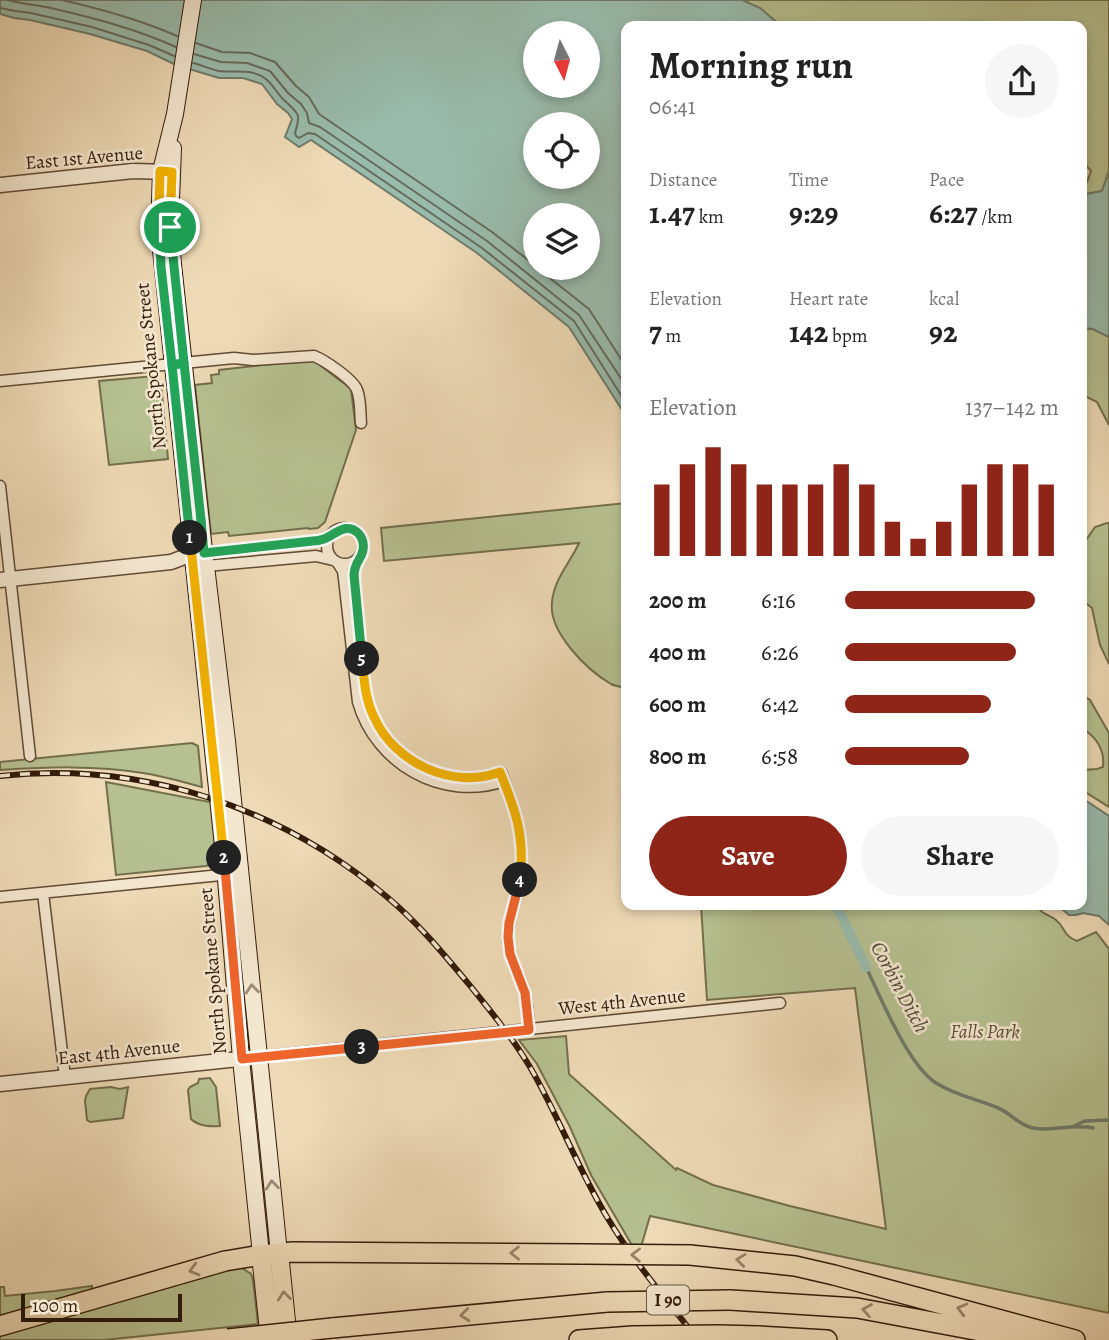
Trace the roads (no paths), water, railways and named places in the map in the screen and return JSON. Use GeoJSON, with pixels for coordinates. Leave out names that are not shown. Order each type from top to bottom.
{"type":"FeatureCollection","features":[{"type":"Feature","properties":{"kind":"highway"},"geometry":{"type":"LineString","coordinates":[[0,1326],[225,1261],[270,1254],[690,1255],[795,1266],[1076,1340]]}},
{"type":"Feature","properties":{"kind":"highway","name":"I 90"},"geometry":{"type":"LineString","coordinates":[[222,1339],[607,1302],[730,1300],[858,1308],[1030,1340]]}},
{"type":"Feature","properties":{"kind":"highway","name":"I 90"},"geometry":{"type":"LineString","coordinates":[[579,1340],[717,1335],[827,1340]]}},
{"type":"Feature","properties":{"kind":"main road","name":"North Spokane Street"},"geometry":{"type":"LineString","coordinates":[[193,0],[159,217],[160,247],[178,364],[199,560],[227,741],[242,1059],[270,1254],[288,1340]]}},
{"type":"Feature","properties":{"kind":"main road","name":"North Spokane Street"},"geometry":{"type":"LineString","coordinates":[[233,874],[260,1057],[270,1254],[270,1340]]}},
{"type":"Feature","properties":{"kind":"street","name":"East 1st Avenue"},"geometry":{"type":"LineString","coordinates":[[0,185],[133,172],[166,172]]}},
{"type":"Feature","properties":{"kind":"street"},"geometry":{"type":"LineString","coordinates":[[0,382],[234,358],[253,360],[314,356],[322,359],[354,385],[358,394],[361,423]]}},
{"type":"Feature","properties":{"kind":"street"},"geometry":{"type":"LineString","coordinates":[[0,486],[5,580],[30,756]]}},
{"type":"Feature","properties":{"kind":"street"},"geometry":{"type":"LineString","coordinates":[[5,580],[199,560],[320,556],[347,565],[360,558],[364,548],[359,534],[346,528],[337,530],[323,540],[199,560]]}},
{"type":"Feature","properties":{"kind":"street"},"geometry":{"type":"LineString","coordinates":[[331,535],[327,546],[329,554],[341,568],[344,579],[358,702],[378,743],[415,774],[448,785],[485,786],[502,776]]}},
{"type":"Feature","properties":{"kind":"street"},"geometry":{"type":"LineString","coordinates":[[356,561],[354,575],[365,683],[370,707],[380,729],[402,753],[435,772],[467,777],[502,776]]}},
{"type":"Feature","properties":{"kind":"street"},"geometry":{"type":"LineString","coordinates":[[502,776],[516,813],[522,849],[520,880],[509,923],[509,945],[525,993],[529,1030]]}},
{"type":"Feature","properties":{"kind":"street"},"geometry":{"type":"LineString","coordinates":[[0,897],[233,874]]}},
{"type":"Feature","properties":{"kind":"street"},"geometry":{"type":"LineString","coordinates":[[43,893],[65,1077]]}},
{"type":"Feature","properties":{"kind":"street","name":"West 4th Avenue"},"geometry":{"type":"LineString","coordinates":[[260,1057],[780,1003]]}},
{"type":"Feature","properties":{"kind":"street","name":"East 4th Avenue"},"geometry":{"type":"LineString","coordinates":[[0,1084],[260,1057]]}},
{"type":"Feature","properties":{"kind":"water"},"geometry":{"type":"Polygon","coordinates":[[[0,0],[742,0],[760,8],[775,21],[621,21],[621,408],[569,327],[477,253],[311,140],[299,147],[285,137],[292,119],[262,84],[243,78],[219,78],[176,65],[147,51],[0,14],[0,0]]]}},
{"type":"Feature","properties":{"kind":"water"},"geometry":{"type":"Polygon","coordinates":[[[1109,171],[1109,337],[1087,328],[1087,194],[1102,191],[1109,171]]]}},
{"type":"Feature","properties":{"kind":"water"},"geometry":{"type":"Polygon","coordinates":[[[1087,801],[1109,816],[1109,925],[1099,916],[1083,913],[1069,915],[1063,910],[1087,910],[1087,801]]]}},
{"type":"Feature","properties":{"kind":"waterway","name":"Corbin Ditch"},"geometry":{"type":"LineString","coordinates":[[838,910],[866,967]]}},
{"type":"Feature","properties":{"kind":"waterway","name":"Corbin Ditch"},"geometry":{"type":"LineString","coordinates":[[866,967],[887,1013],[915,1062],[936,1083],[1001,1109],[1033,1128],[1093,1128]]}},
{"type":"Feature","properties":{"kind":"waterway"},"geometry":{"type":"LineString","coordinates":[[1074,1126],[1085,1121],[1109,1120]]}},
{"type":"Feature","properties":{"kind":"railway"},"geometry":{"type":"LineString","coordinates":[[0,776],[53,773],[105,776],[156,784],[206,797],[254,815],[301,838],[345,865],[387,897],[439,949],[516,1045],[540,1085],[607,1217],[639,1265],[698,1340]]}},
{"type":"Feature","properties":{"kind":"park label","name":"Falls Park"},"geometry":{"type":"Point","coordinates":[985,1032]}}]}
